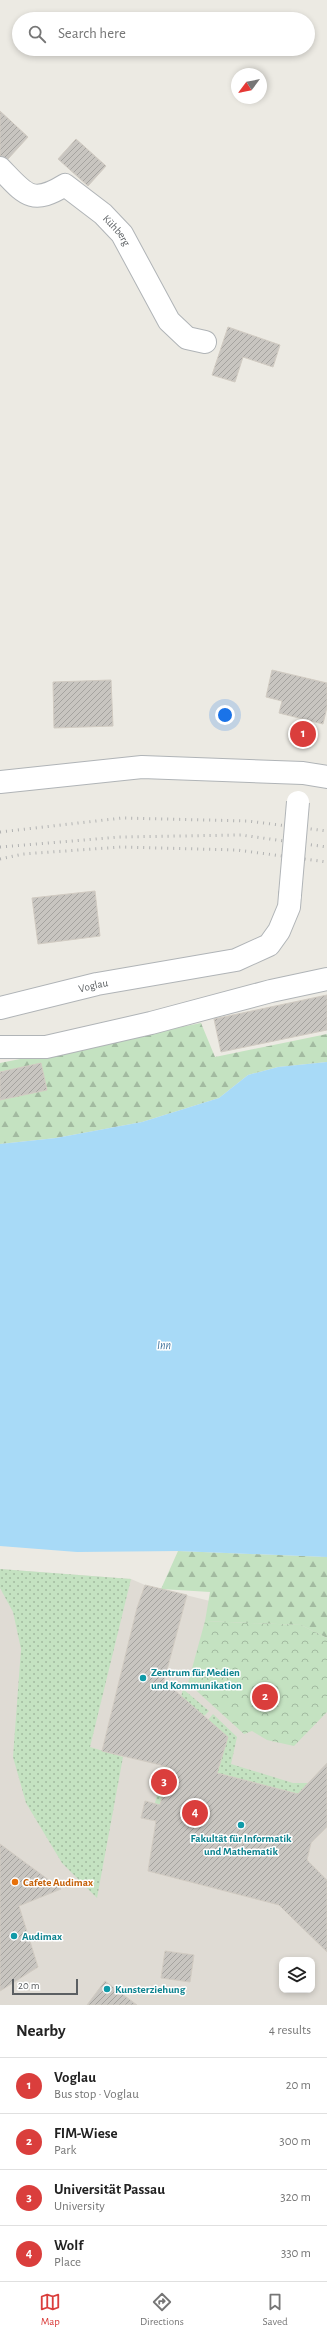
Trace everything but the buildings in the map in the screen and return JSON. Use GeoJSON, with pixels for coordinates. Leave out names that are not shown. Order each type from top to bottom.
{"type":"FeatureCollection","features":[{"type":"Feature","properties":{"kind":"street","name":"Kühberg"},"geometry":{"type":"LineString","coordinates":[[0,168],[27,193],[38,198],[65,186],[103,214],[122,234],[169,321],[187,338],[205,342]]}},
{"type":"Feature","properties":{"kind":"street"},"geometry":{"type":"LineString","coordinates":[[0,782],[142,767],[303,773],[327,777]]}},
{"type":"Feature","properties":{"kind":"street","name":"Voglau"},"geometry":{"type":"LineString","coordinates":[[0,1008],[97,984],[236,960],[269,945],[279,931],[288,907],[298,802],[303,773]]}},
{"type":"Feature","properties":{"kind":"street"},"geometry":{"type":"LineString","coordinates":[[0,1047],[46,1047],[151,1024],[271,991],[327,979]]}},
{"type":"Feature","properties":{"kind":"shaded area"},"geometry":{"type":"Polygon","coordinates":[[[0,1569],[131,1579],[145,1585],[210,1601],[327,1605],[327,2005],[0,2005],[0,1569]]]}},
{"type":"Feature","properties":{"kind":"green space"},"geometry":{"type":"Polygon","coordinates":[[[201,1023],[215,1057],[327,1034],[327,1062],[278,1067],[248,1075],[219,1098],[142,1122],[56,1138],[0,1144],[0,1063],[201,1023]]]}},
{"type":"Feature","properties":{"kind":"green space"},"geometry":{"type":"Polygon","coordinates":[[[178,1551],[327,1557],[327,1638],[301,1625],[205,1621],[210,1592],[161,1589],[178,1551]]]}},
{"type":"Feature","properties":{"kind":"green space"},"geometry":{"type":"Polygon","coordinates":[[[0,1569],[131,1579],[90,1747],[123,1757],[97,1898],[62,1863],[26,1803],[13,1757],[21,1649],[13,1612],[0,1588],[0,1569]]]}},
{"type":"Feature","properties":{"kind":"green space"},"geometry":{"type":"Polygon","coordinates":[[[205,1621],[301,1625],[327,1638],[327,1712],[294,1746],[267,1740],[252,1731],[244,1734],[188,1683],[205,1621]]]}},
{"type":"Feature","properties":{"kind":"green space"},"geometry":{"type":"Polygon","coordinates":[[[183,1689],[209,1711],[204,1716],[185,1700],[160,1805],[155,1803],[183,1689]]]}},
{"type":"Feature","properties":{"kind":"green space"},"geometry":{"type":"Polygon","coordinates":[[[213,1714],[237,1737],[231,1764],[293,1783],[308,1783],[298,1794],[217,1773],[228,1737],[208,1720],[213,1714]]]}},
{"type":"Feature","properties":{"kind":"water","name":"Inn"},"geometry":{"type":"Polygon","coordinates":[[[327,1062],[327,1557],[178,1551],[77,1552],[0,1546],[0,1144],[56,1138],[142,1122],[219,1098],[248,1075],[278,1067],[327,1062]]]}},
{"type":"Feature","properties":{"kind":"railway"},"geometry":{"type":"LineString","coordinates":[[0,832],[122,818],[248,821],[327,831]]}},
{"type":"Feature","properties":{"kind":"railway"},"geometry":{"type":"LineString","coordinates":[[0,847],[119,837],[241,835],[327,847]]}},
{"type":"Feature","properties":{"kind":"railway"},"geometry":{"type":"LineString","coordinates":[[0,859],[23,854],[121,847],[237,850],[327,862]]}},
{"type":"Feature","properties":{"kind":"place","name":"Voglau"},"geometry":{"type":"Point","coordinates":[303,734]}},
{"type":"Feature","properties":{"kind":"place","name":"Zentrum für Medien und Kommunikation"},"geometry":{"type":"Point","coordinates":[143,1678]}},
{"type":"Feature","properties":{"kind":"place","name":"FIM-Wiese"},"geometry":{"type":"Point","coordinates":[265,1697]}},
{"type":"Feature","properties":{"kind":"place","name":"Universität Passau"},"geometry":{"type":"Point","coordinates":[164,1782]}},
{"type":"Feature","properties":{"kind":"place","name":"Wolf"},"geometry":{"type":"Point","coordinates":[195,1813]}},
{"type":"Feature","properties":{"kind":"place","name":"Fakultät für Informatik und Mathematik"},"geometry":{"type":"Point","coordinates":[241,1825]}},
{"type":"Feature","properties":{"kind":"place","name":"Cafete Audimax"},"geometry":{"type":"Point","coordinates":[15,1882]}},
{"type":"Feature","properties":{"kind":"place","name":"Audimax"},"geometry":{"type":"Point","coordinates":[14,1936]}},
{"type":"Feature","properties":{"kind":"place","name":"Kunsterziehung"},"geometry":{"type":"Point","coordinates":[107,1989]}}]}
